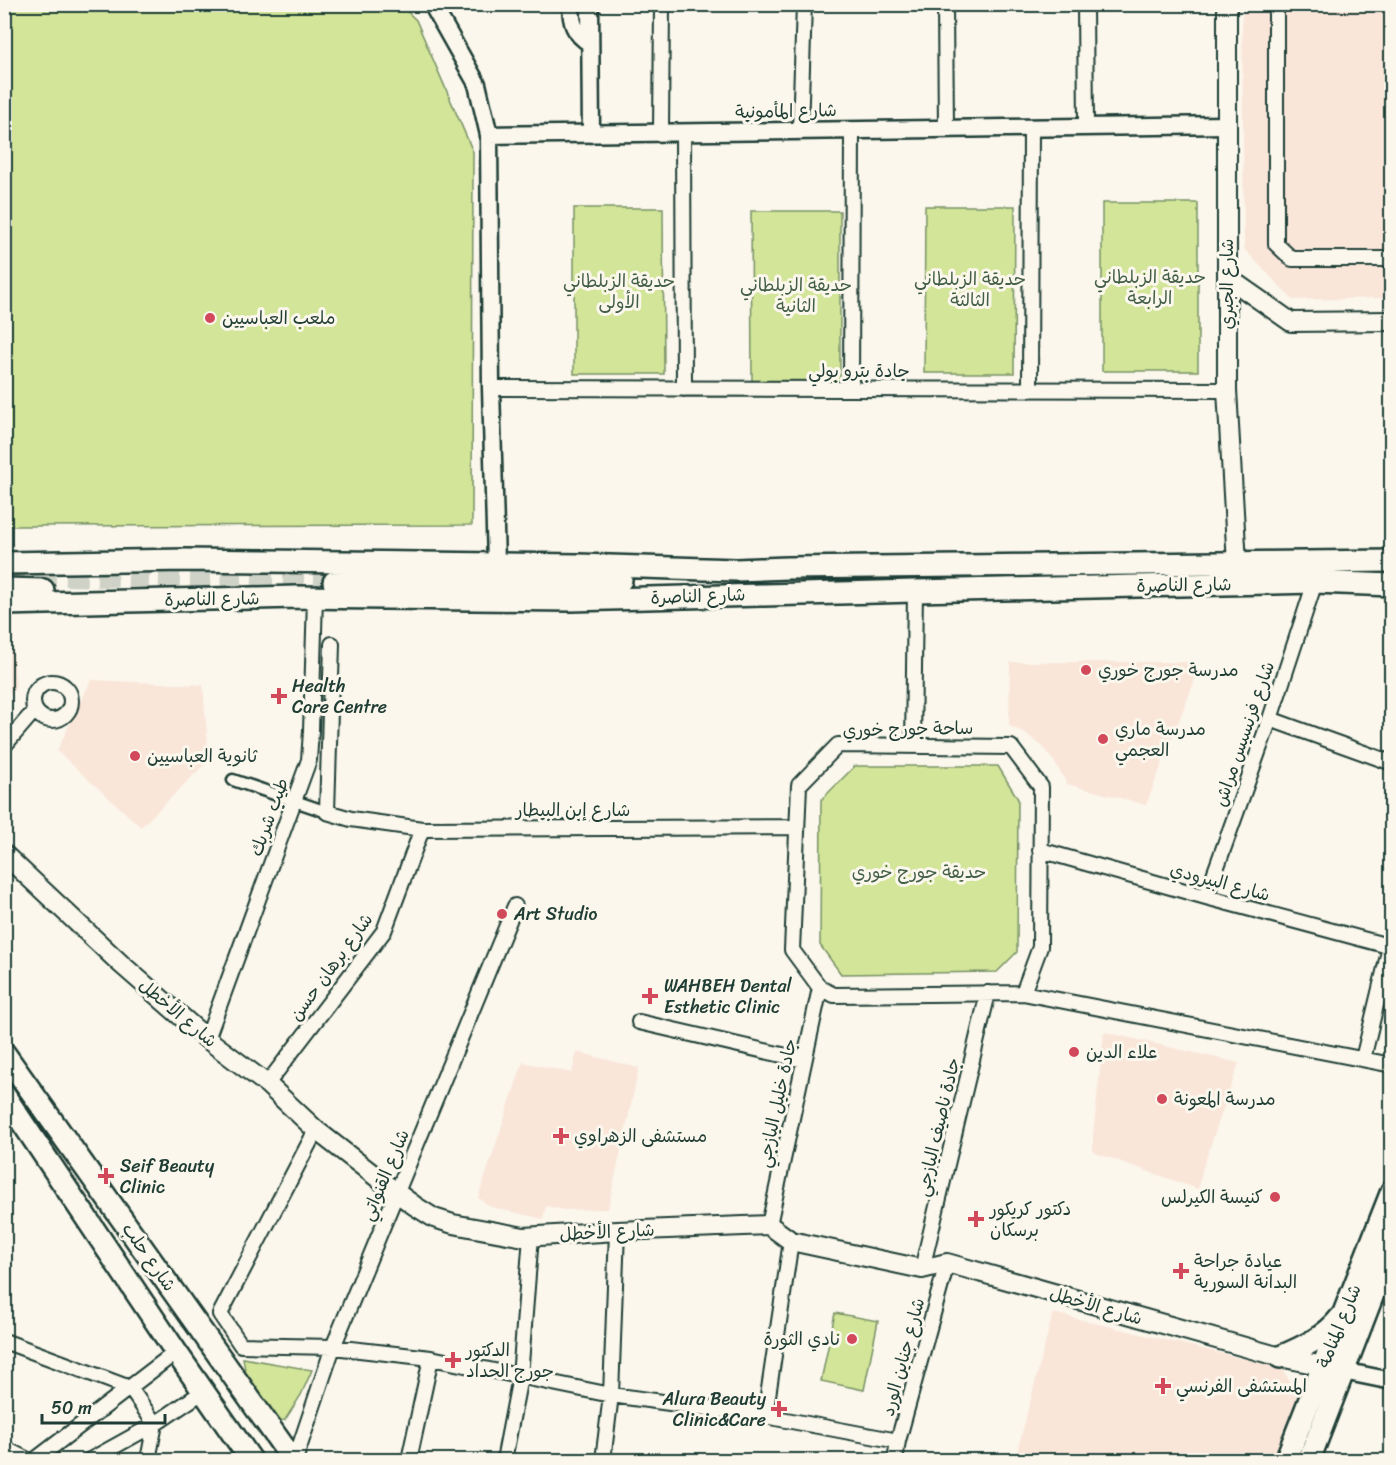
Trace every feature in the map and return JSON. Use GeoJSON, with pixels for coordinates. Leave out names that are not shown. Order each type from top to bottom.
{"type":"FeatureCollection","features":[{"type":"Feature","properties":{"kind":"main road","name":"شارع الجبري"},"geometry":{"type":"LineString","coordinates":[[1227,4],[1227,390],[1237,564]]}},
{"type":"Feature","properties":{"kind":"main road"},"geometry":{"type":"LineString","coordinates":[[1227,277],[1291,322],[1392,321]]}},
{"type":"Feature","properties":{"kind":"main road","name":"شارع الناصرة"},"geometry":{"type":"LineString","coordinates":[[4,563],[186,560],[579,565],[736,570],[1392,561]]}},
{"type":"Feature","properties":{"kind":"main road"},"geometry":{"type":"LineString","coordinates":[[334,582],[435,584],[642,579],[736,570]]}},
{"type":"Feature","properties":{"kind":"main road","name":"شارع الناصرة"},"geometry":{"type":"LineString","coordinates":[[4,604],[306,597],[571,600],[1315,582],[1392,585]]}},
{"type":"Feature","properties":{"kind":"main road"},"geometry":{"type":"LineString","coordinates":[[4,589],[175,591],[306,597]]}},
{"type":"Feature","properties":{"kind":"main road","name":"شارع الأخطل"},"geometry":{"type":"LineString","coordinates":[[4,854],[112,956],[207,1039],[267,1084],[316,1130],[397,1193],[434,1218],[453,1224],[524,1237],[768,1225],[791,1241],[922,1269],[947,1263],[1280,1357],[1333,1368]]}},
{"type":"Feature","properties":{"kind":"main road","name":"شارع حلب"},"geometry":{"type":"LineString","coordinates":[[4,1053],[294,1461]]}},
{"type":"Feature","properties":{"kind":"main road","name":"شارع حلب"},"geometry":{"type":"LineString","coordinates":[[4,1095],[251,1461]]}},
{"type":"Feature","properties":{"kind":"main road","name":"شارع المنامة"},"geometry":{"type":"LineString","coordinates":[[1309,1461],[1346,1310],[1392,1191]]}},
{"type":"Feature","properties":{"kind":"main road","name":"شارع المنامة"},"geometry":{"type":"LineString","coordinates":[[1286,1461],[1392,1245]]}},
{"type":"Feature","properties":{"kind":"main road"},"geometry":{"type":"LineString","coordinates":[[1280,1357],[1319,1337],[1336,1323],[1346,1310]]}},
{"type":"Feature","properties":{"kind":"street"},"geometry":{"type":"LineString","coordinates":[[432,4],[477,84],[489,135],[491,388],[496,563]]}},
{"type":"Feature","properties":{"kind":"street"},"geometry":{"type":"LineString","coordinates":[[571,4],[573,26],[582,39],[590,43]]}},
{"type":"Feature","properties":{"kind":"street"},"geometry":{"type":"LineString","coordinates":[[590,4],[591,134]]}},
{"type":"Feature","properties":{"kind":"street"},"geometry":{"type":"LineString","coordinates":[[661,133],[662,4]]}},
{"type":"Feature","properties":{"kind":"street"},"geometry":{"type":"LineString","coordinates":[[801,130],[804,4]]}},
{"type":"Feature","properties":{"kind":"street"},"geometry":{"type":"LineString","coordinates":[[945,4],[946,129]]}},
{"type":"Feature","properties":{"kind":"street"},"geometry":{"type":"LineString","coordinates":[[1085,4],[1086,127]]}},
{"type":"Feature","properties":{"kind":"street"},"geometry":{"type":"LineString","coordinates":[[1276,4],[1276,244],[1292,259],[1392,259]]}},
{"type":"Feature","properties":{"kind":"street","name":"شارع المأمونية"},"geometry":{"type":"LineString","coordinates":[[489,135],[1227,125]]}},
{"type":"Feature","properties":{"kind":"street"},"geometry":{"type":"LineString","coordinates":[[1030,390],[1031,127]]}},
{"type":"Feature","properties":{"kind":"street"},"geometry":{"type":"LineString","coordinates":[[851,389],[852,130]]}},
{"type":"Feature","properties":{"kind":"street"},"geometry":{"type":"LineString","coordinates":[[683,132],[684,389]]}},
{"type":"Feature","properties":{"kind":"street","name":"جادة بترو بولي"},"geometry":{"type":"LineString","coordinates":[[491,388],[1227,390]]}},
{"type":"Feature","properties":{"kind":"street","name":"شارع فرنسيس مراش"},"geometry":{"type":"LineString","coordinates":[[1206,897],[1270,719],[1315,582]]}},
{"type":"Feature","properties":{"kind":"street"},"geometry":{"type":"LineString","coordinates":[[913,746],[915,591]]}},
{"type":"Feature","properties":{"kind":"street","name":"طيب شربك"},"geometry":{"type":"LineString","coordinates":[[207,1039],[309,760],[311,731],[306,597]]}},
{"type":"Feature","properties":{"kind":"street"},"geometry":{"type":"LineString","coordinates":[[233,780],[327,812],[332,644]]}},
{"type":"Feature","properties":{"kind":"street"},"geometry":{"type":"LineString","coordinates":[[4,746],[35,710]]}},
{"type":"Feature","properties":{"kind":"street"},"geometry":{"type":"LineString","coordinates":[[1270,719],[1392,764]]}},
{"type":"Feature","properties":{"kind":"street","name":"ساحة جورج خوري"},"geometry":{"type":"LineString","coordinates":[[820,988],[792,950],[799,785],[838,745],[1011,747],[1041,786],[1040,947],[1023,993]]}},
{"type":"Feature","properties":{"kind":"street","name":"شارع إبن البيطار"},"geometry":{"type":"LineString","coordinates":[[327,812],[351,819],[422,829],[797,827]]}},
{"type":"Feature","properties":{"kind":"street","name":"شارع برهان حسن"},"geometry":{"type":"LineString","coordinates":[[267,1084],[384,931],[422,829]]}},
{"type":"Feature","properties":{"kind":"street","name":"شارع البيرودي"},"geometry":{"type":"LineString","coordinates":[[1040,850],[1391,947]]}},
{"type":"Feature","properties":{"kind":"street","name":"شارع القنواتي"},"geometry":{"type":"LineString","coordinates":[[294,1461],[333,1347],[515,906]]}},
{"type":"Feature","properties":{"kind":"street"},"geometry":{"type":"LineString","coordinates":[[1363,1059],[1391,947]]}},
{"type":"Feature","properties":{"kind":"street"},"geometry":{"type":"LineString","coordinates":[[820,988],[834,995],[1023,993],[1392,1065]]}},
{"type":"Feature","properties":{"kind":"street","name":"جادة خليل اليازجي"},"geometry":{"type":"LineString","coordinates":[[768,1225],[820,988]]}},
{"type":"Feature","properties":{"kind":"street","name":"جادة ناصيف اليازجي"},"geometry":{"type":"LineString","coordinates":[[922,1269],[988,993]]}},
{"type":"Feature","properties":{"kind":"street"},"geometry":{"type":"LineString","coordinates":[[639,1022],[804,1060]]}},
{"type":"Feature","properties":{"kind":"street"},"geometry":{"type":"LineString","coordinates":[[316,1130],[220,1314],[241,1345],[333,1347],[431,1358],[611,1395],[765,1416],[898,1441]]}},
{"type":"Feature","properties":{"kind":"street"},"geometry":{"type":"LineString","coordinates":[[603,1461],[611,1395],[617,1231]]}},
{"type":"Feature","properties":{"kind":"street"},"geometry":{"type":"LineString","coordinates":[[504,1461],[520,1377],[531,1236]]}},
{"type":"Feature","properties":{"kind":"street"},"geometry":{"type":"LineString","coordinates":[[765,1416],[791,1241]]}},
{"type":"Feature","properties":{"kind":"street","name":"شارع جناين الورد"},"geometry":{"type":"LineString","coordinates":[[894,1461],[947,1263]]}},
{"type":"Feature","properties":{"kind":"street"},"geometry":{"type":"LineString","coordinates":[[4,1341],[130,1388],[155,1424],[148,1461]]}},
{"type":"Feature","properties":{"kind":"street"},"geometry":{"type":"LineString","coordinates":[[35,1461],[176,1352]]}},
{"type":"Feature","properties":{"kind":"street"},"geometry":{"type":"LineString","coordinates":[[409,1461],[431,1358]]}},
{"type":"Feature","properties":{"kind":"street"},"geometry":{"type":"LineString","coordinates":[[1333,1368],[1392,1381]]}},
{"type":"Feature","properties":{"kind":"street"},"geometry":{"type":"LineString","coordinates":[[90,1461],[155,1424],[204,1391]]}},
{"type":"Feature","properties":{"kind":"street"},"geometry":{"type":"LineString","coordinates":[[4,1448],[28,1461]]}},
{"type":"Feature","properties":{"kind":"shaded area"},"geometry":{"type":"Polygon","coordinates":[[[1242,5],[1391,5],[1391,298],[1293,300],[1244,249],[1242,5]]]}},
{"type":"Feature","properties":{"kind":"shaded area"},"geometry":{"type":"Polygon","coordinates":[[[5,621],[10,621],[16,687],[5,702],[5,621]]]}},
{"type":"Feature","properties":{"kind":"shaded area","name":"مدرسة ماري العجمي"},"geometry":{"type":"Polygon","coordinates":[[[1010,662],[1190,662],[1196,677],[1146,805],[1067,784],[1042,746],[1025,733],[1009,726],[1010,662]]]}},
{"type":"Feature","properties":{"kind":"shaded area","name":"ثانوية العباسيين"},"geometry":{"type":"Polygon","coordinates":[[[91,680],[203,685],[209,760],[141,827],[57,751],[91,680]]]}},
{"type":"Feature","properties":{"kind":"shaded area","name":"مدرسة المعونة"},"geometry":{"type":"Polygon","coordinates":[[[1104,1032],[1239,1063],[1203,1167],[1198,1189],[1093,1152],[1104,1032]]]}},
{"type":"Feature","properties":{"kind":"shaded area","name":"مستشفى الزهراوي"},"geometry":{"type":"Polygon","coordinates":[[[577,1052],[639,1068],[608,1209],[564,1210],[546,1206],[543,1219],[491,1207],[478,1198],[523,1062],[572,1073],[577,1052]]]}},
{"type":"Feature","properties":{"kind":"shaded area","name":"المستشفى الفرنسي"},"geometry":{"type":"Polygon","coordinates":[[[1053,1313],[1282,1368],[1303,1405],[1280,1460],[1015,1460],[1053,1313]]]}},
{"type":"Feature","properties":{"kind":"green space","name":"ملعب العباسيين"},"geometry":{"type":"Polygon","coordinates":[[[5,5],[400,5],[416,20],[473,152],[472,525],[5,526],[5,5]]]}},
{"type":"Feature","properties":{"kind":"green space","name":"حديقة الزبلطاني الرابعة"},"geometry":{"type":"Polygon","coordinates":[[[1102,203],[1198,203],[1198,371],[1102,371],[1102,203]]]}},
{"type":"Feature","properties":{"kind":"green space","name":"حديقة الزبلطاني الثالثة"},"geometry":{"type":"Polygon","coordinates":[[[925,206],[1015,206],[1014,373],[924,373],[925,206]]]}},
{"type":"Feature","properties":{"kind":"green space","name":"حديقة الزبلطاني الأولى"},"geometry":{"type":"Polygon","coordinates":[[[574,208],[663,208],[664,374],[574,374],[574,208]]]}},
{"type":"Feature","properties":{"kind":"green space","name":"حديقة الزبلطاني الثانية"},"geometry":{"type":"Polygon","coordinates":[[[751,211],[840,211],[840,381],[752,381],[751,211]]]}},
{"type":"Feature","properties":{"kind":"green space","name":"حديقة جورج خوري"},"geometry":{"type":"Polygon","coordinates":[[[855,766],[998,766],[1018,799],[1017,952],[997,972],[841,974],[820,945],[821,800],[855,766]]]}},
{"type":"Feature","properties":{"kind":"green space","name":"نادي الثورة"},"geometry":{"type":"Polygon","coordinates":[[[835,1313],[878,1321],[864,1390],[821,1381],[835,1313]]]}},
{"type":"Feature","properties":{"kind":"green space"},"geometry":{"type":"Polygon","coordinates":[[[243,1358],[312,1370],[301,1395],[285,1420],[276,1421],[246,1376],[243,1358]]]}},
{"type":"Feature","properties":{"kind":"tunnel"},"geometry":{"type":"LineString","coordinates":[[4,574],[334,582]]}},
{"type":"Feature","properties":{"kind":"place","name":"ملعب العباسيين"},"geometry":{"type":"Point","coordinates":[210,318]}},
{"type":"Feature","properties":{"kind":"place","name":"مدرسة جورج خوري"},"geometry":{"type":"Point","coordinates":[1086,670]}},
{"type":"Feature","properties":{"kind":"place","name":"Health Care Centre"},"geometry":{"type":"Point","coordinates":[279,696]}},
{"type":"Feature","properties":{"kind":"place","name":"مدرسة ماري العجمي"},"geometry":{"type":"Point","coordinates":[1103,739]}},
{"type":"Feature","properties":{"kind":"place","name":"ثانوية العباسيين"},"geometry":{"type":"Point","coordinates":[135,756]}},
{"type":"Feature","properties":{"kind":"place","name":"Art Studio"},"geometry":{"type":"Point","coordinates":[502,914]}},
{"type":"Feature","properties":{"kind":"place","name":"WAHBEH Dental Esthetic Clinic"},"geometry":{"type":"Point","coordinates":[650,996]}},
{"type":"Feature","properties":{"kind":"place","name":"علاء الدين"},"geometry":{"type":"Point","coordinates":[1074,1052]}},
{"type":"Feature","properties":{"kind":"place","name":"مدرسة المعونة"},"geometry":{"type":"Point","coordinates":[1162,1099]}},
{"type":"Feature","properties":{"kind":"place","name":"مستشفى الزهراوي"},"geometry":{"type":"Point","coordinates":[561,1136]}},
{"type":"Feature","properties":{"kind":"place","name":"Seif Beauty Clinic"},"geometry":{"type":"Point","coordinates":[106,1176]}},
{"type":"Feature","properties":{"kind":"place","name":"كنيسة الكيرلس"},"geometry":{"type":"Point","coordinates":[1275,1197]}},
{"type":"Feature","properties":{"kind":"place","name":"دكتور كريكور برسكان"},"geometry":{"type":"Point","coordinates":[976,1219]}},
{"type":"Feature","properties":{"kind":"place","name":"عيادة جراحة البدانة السورية"},"geometry":{"type":"Point","coordinates":[1181,1271]}},
{"type":"Feature","properties":{"kind":"place","name":"نادي الثورة"},"geometry":{"type":"Point","coordinates":[852,1339]}},
{"type":"Feature","properties":{"kind":"place","name":"الدكتور جورج الحداد"},"geometry":{"type":"Point","coordinates":[453,1360]}},
{"type":"Feature","properties":{"kind":"place","name":"المستشفى الفرنسي"},"geometry":{"type":"Point","coordinates":[1163,1386]}},
{"type":"Feature","properties":{"kind":"place","name":"Alura Beauty Clinic&Care"},"geometry":{"type":"Point","coordinates":[779,1409]}}]}
